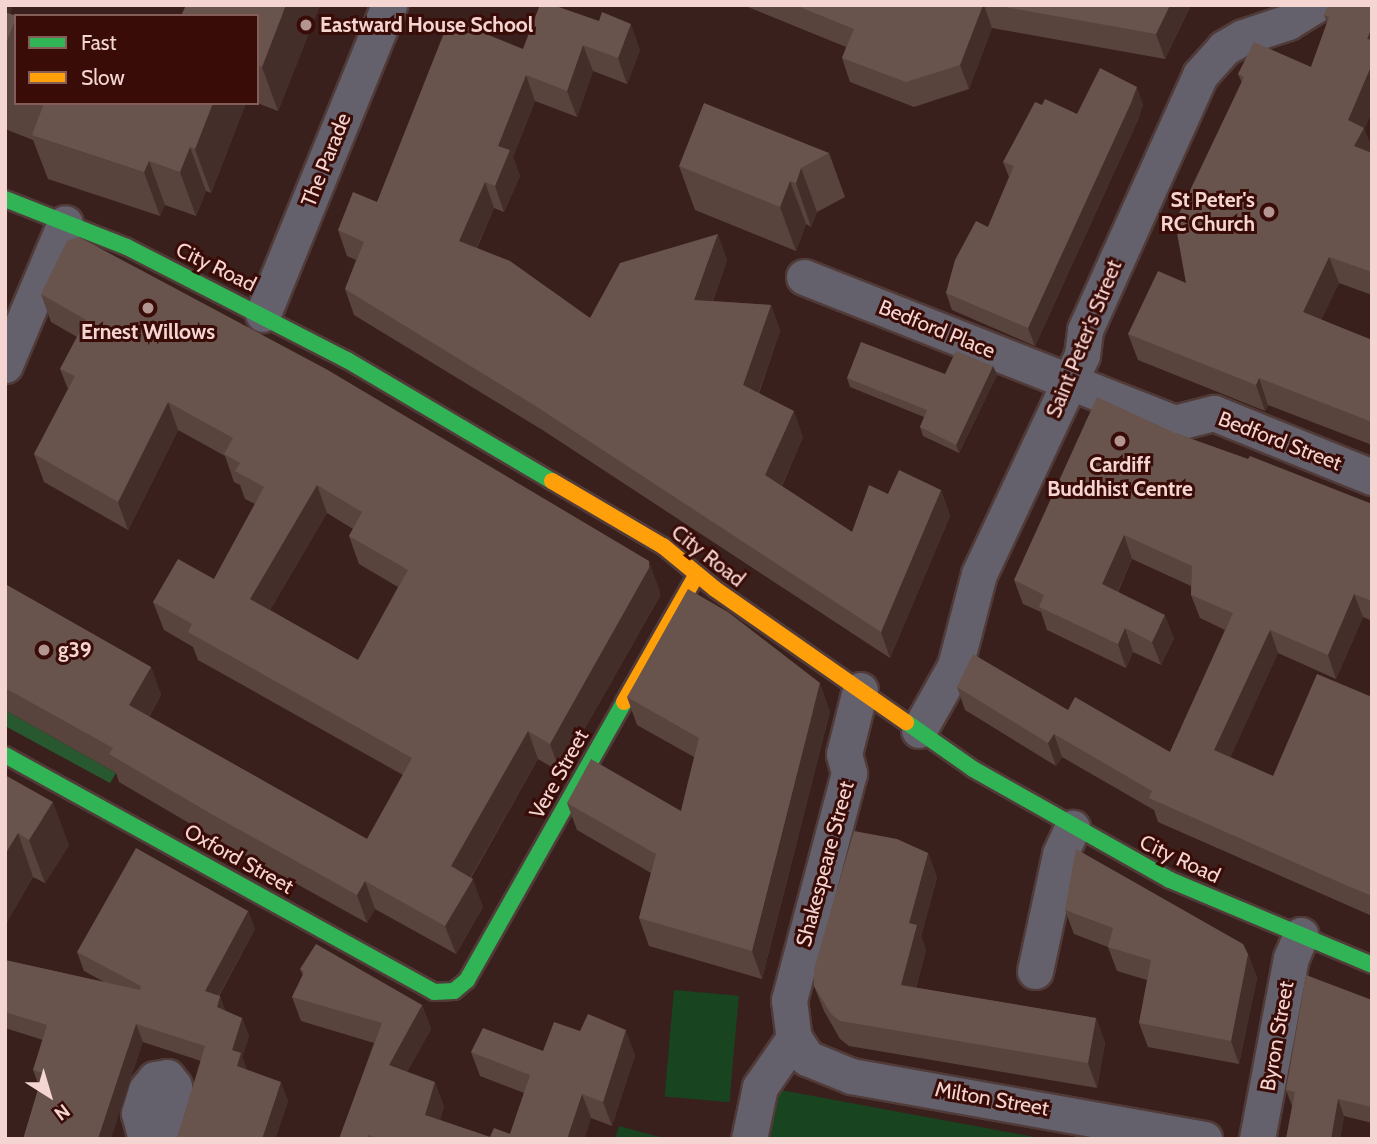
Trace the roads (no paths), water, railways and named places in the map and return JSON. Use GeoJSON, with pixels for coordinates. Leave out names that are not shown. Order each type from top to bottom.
{"type":"FeatureCollection","features":[{"type":"Feature","properties":{"kind":"main road","name":"City Road"},"geometry":{"type":"LineString","coordinates":[[5,200],[127,247],[262,314],[577,492],[663,546],[697,574],[919,730],[1073,828],[1170,880],[1372,965]]}},
{"type":"Feature","properties":{"kind":"main road","name":"Vere Street"},"geometry":{"type":"LineString","coordinates":[[454,991],[467,980],[697,574]]}},
{"type":"Feature","properties":{"kind":"main road","name":"Oxford Street"},"geometry":{"type":"LineString","coordinates":[[5,755],[434,992],[454,991]]}},
{"type":"Feature","properties":{"kind":"street","name":"The Parade"},"geometry":{"type":"LineString","coordinates":[[262,314],[389,5]]}},
{"type":"Feature","properties":{"kind":"street","name":"Saint Peter's Street"},"geometry":{"type":"LineString","coordinates":[[919,730],[955,666],[979,574],[1082,355],[1085,330],[1205,69],[1243,37],[1288,22],[1315,5]]}},
{"type":"Feature","properties":{"kind":"street"},"geometry":{"type":"LineString","coordinates":[[5,365],[65,223]]}},
{"type":"Feature","properties":{"kind":"street","name":"Bedford Place"},"geometry":{"type":"LineString","coordinates":[[804,276],[1069,383]]}},
{"type":"Feature","properties":{"kind":"street","name":"Bedford Street"},"geometry":{"type":"LineString","coordinates":[[1069,383],[1174,423],[1214,413],[1372,477]]}},
{"type":"Feature","properties":{"kind":"street","name":"Shakespeare Street"},"geometry":{"type":"LineString","coordinates":[[794,1038],[789,1000],[849,773],[844,754],[860,690]]}},
{"type":"Feature","properties":{"kind":"street"},"geometry":{"type":"LineString","coordinates":[[1035,971],[1060,854],[1073,828]]}},
{"type":"Feature","properties":{"kind":"street","name":"Byron Street"},"geometry":{"type":"LineString","coordinates":[[1257,1139],[1291,958],[1301,935]]}},
{"type":"Feature","properties":{"kind":"street"},"geometry":{"type":"LineString","coordinates":[[749,1139],[760,1087],[794,1038]]}},
{"type":"Feature","properties":{"kind":"street","name":"Milton Street"},"geometry":{"type":"LineString","coordinates":[[794,1038],[807,1058],[851,1076],[1204,1139]]}},
{"type":"Feature","properties":{"kind":"place","name":"Eastward House School"},"geometry":{"type":"Point","coordinates":[306,25]}},
{"type":"Feature","properties":{"kind":"place","name":"St Peter's RC Church"},"geometry":{"type":"Point","coordinates":[1269,212]}},
{"type":"Feature","properties":{"kind":"place","name":"Ernest Willows"},"geometry":{"type":"Point","coordinates":[148,308]}},
{"type":"Feature","properties":{"kind":"place","name":"Cardiff Buddhist Centre"},"geometry":{"type":"Point","coordinates":[1120,441]}},
{"type":"Feature","properties":{"kind":"place","name":"g39"},"geometry":{"type":"Point","coordinates":[44,650]}}]}
